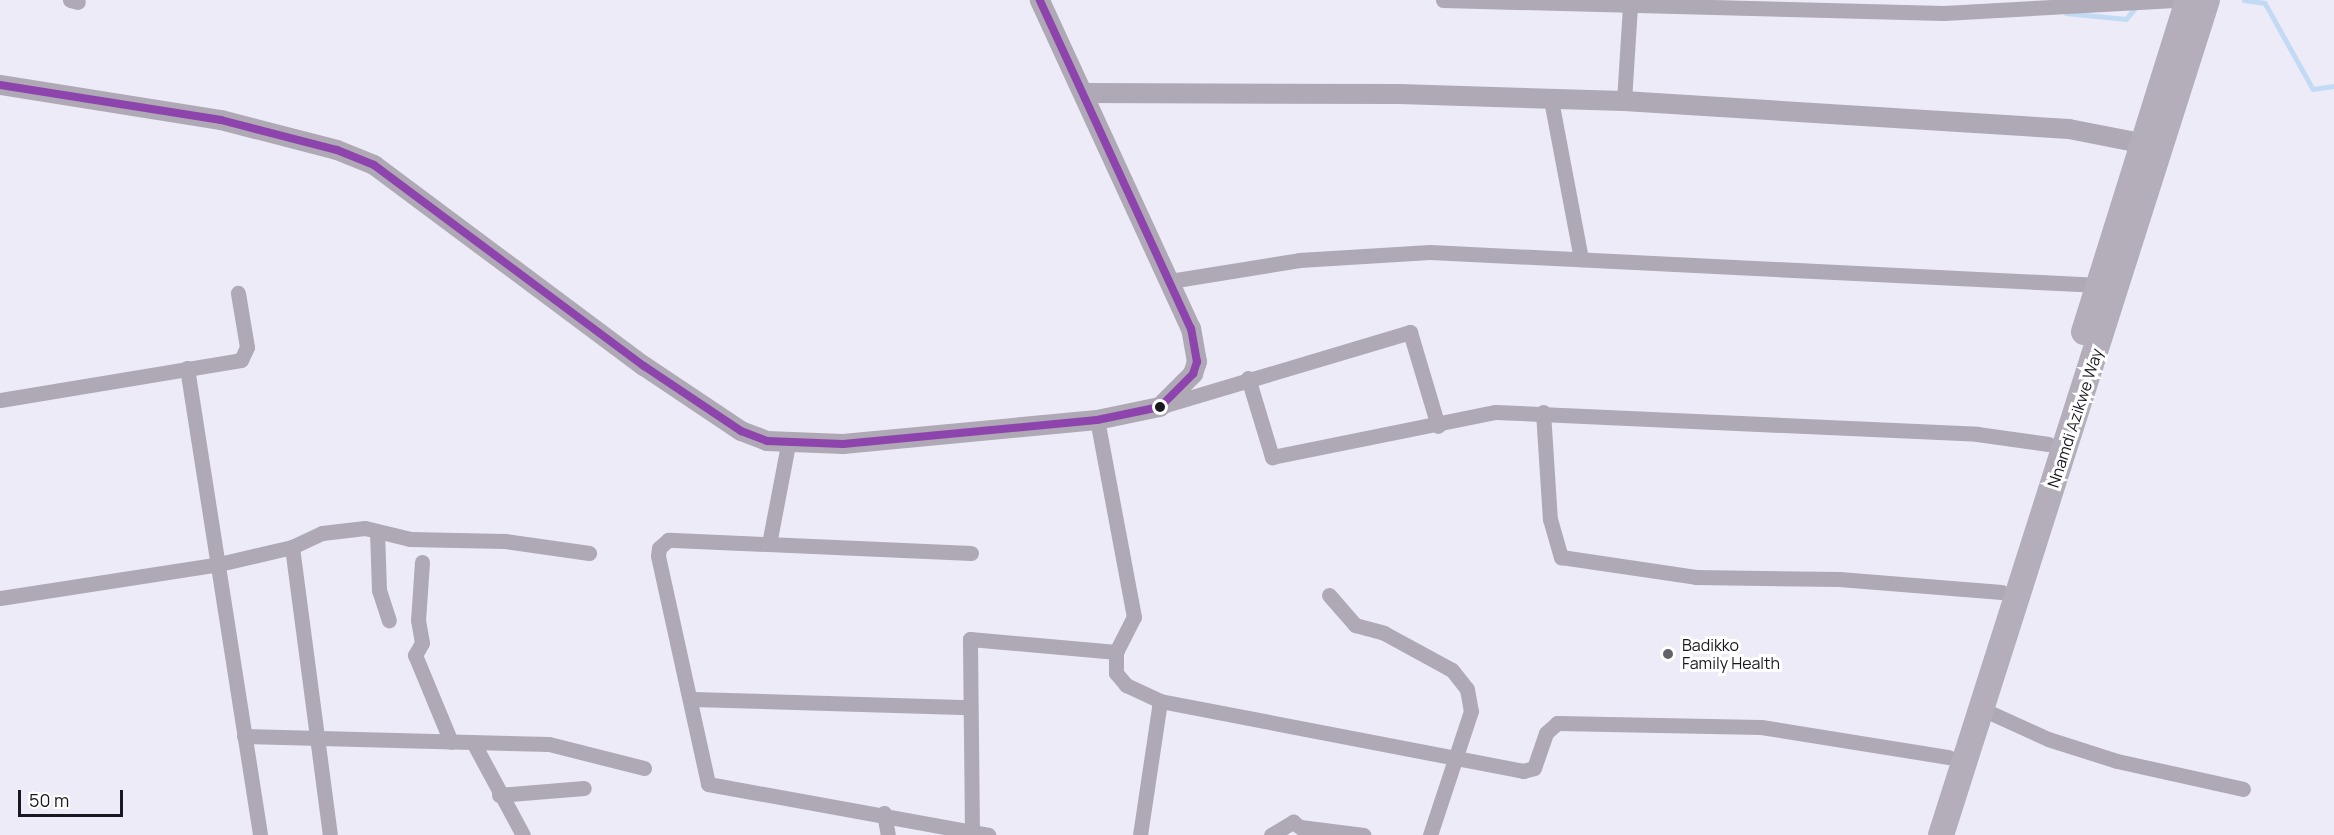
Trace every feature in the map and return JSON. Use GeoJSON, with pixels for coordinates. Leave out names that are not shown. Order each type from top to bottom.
{"type":"FeatureCollection","features":[{"type":"Feature","properties":{"kind":"highway","name":"Nnamdi Azikwe Way"},"geometry":{"type":"LineString","coordinates":[[1924,835],[2099,285],[2207,0]]}},
{"type":"Feature","properties":{"kind":"highway","name":"Nnamdi Azikwe Way"},"geometry":{"type":"LineString","coordinates":[[1941,835],[1982,709],[2153,144],[2179,1]]}},
{"type":"Feature","properties":{"kind":"street"},"geometry":{"type":"LineString","coordinates":[[1040,0],[1191,329],[1197,362],[1183,389],[1160,407]]}},
{"type":"Feature","properties":{"kind":"street"},"geometry":{"type":"LineString","coordinates":[[1443,0],[1944,13],[2068,3],[2179,1]]}},
{"type":"Feature","properties":{"kind":"street"},"geometry":{"type":"LineString","coordinates":[[1624,100],[1630,6]]}},
{"type":"Feature","properties":{"kind":"street"},"geometry":{"type":"LineString","coordinates":[[0,85],[221,120],[337,150],[374,165],[731,425],[753,438],[788,444],[843,444],[1097,420],[1160,407],[1248,378],[1410,332],[1438,426]]}},
{"type":"Feature","properties":{"kind":"street"},"geometry":{"type":"LineString","coordinates":[[1084,93],[1400,94],[1551,100],[1624,100],[2069,129],[2153,144]]}},
{"type":"Feature","properties":{"kind":"street"},"geometry":{"type":"LineString","coordinates":[[1551,100],[1581,259]]}},
{"type":"Feature","properties":{"kind":"street"},"geometry":{"type":"LineString","coordinates":[[1170,282],[1299,260],[1430,252],[2099,285]]}},
{"type":"Feature","properties":{"kind":"street"},"geometry":{"type":"LineString","coordinates":[[0,400],[234,362],[246,355],[238,293]]}},
{"type":"Feature","properties":{"kind":"street"},"geometry":{"type":"LineString","coordinates":[[187,368],[260,835]]}},
{"type":"Feature","properties":{"kind":"street"},"geometry":{"type":"LineString","coordinates":[[1248,378],[1272,457],[1438,426],[1496,412],[1543,412],[1977,434],[2048,444]]}},
{"type":"Feature","properties":{"kind":"street"},"geometry":{"type":"LineString","coordinates":[[1543,412],[1550,519],[1561,557],[1696,577],[1839,579],[2001,592]]}},
{"type":"Feature","properties":{"kind":"street"},"geometry":{"type":"LineString","coordinates":[[1097,420],[1134,617],[1116,652],[1116,673],[1126,685],[1160,700],[1456,755],[1529,771],[1546,733],[1557,723],[1761,727],[1948,758]]}},
{"type":"Feature","properties":{"kind":"street"},"geometry":{"type":"LineString","coordinates":[[769,544],[788,444]]}},
{"type":"Feature","properties":{"kind":"street"},"geometry":{"type":"LineString","coordinates":[[0,598],[219,564],[292,547],[322,533],[365,528],[410,539],[505,541],[589,553]]}},
{"type":"Feature","properties":{"kind":"street"},"geometry":{"type":"LineString","coordinates":[[377,532],[379,590],[389,620]]}},
{"type":"Feature","properties":{"kind":"street"},"geometry":{"type":"LineString","coordinates":[[971,552],[668,540],[658,548],[693,699],[708,784],[884,813],[980,834],[969,707],[970,639],[1116,652]]}},
{"type":"Feature","properties":{"kind":"street"},"geometry":{"type":"LineString","coordinates":[[292,547],[330,835]]}},
{"type":"Feature","properties":{"kind":"street"},"geometry":{"type":"LineString","coordinates":[[422,562],[418,620],[422,643],[415,655],[451,742]]}},
{"type":"Feature","properties":{"kind":"street"},"geometry":{"type":"LineString","coordinates":[[1329,595],[1354,625],[1384,633],[1452,670],[1467,689],[1471,711],[1430,835]]}},
{"type":"Feature","properties":{"kind":"street"},"geometry":{"type":"LineString","coordinates":[[693,699],[969,707]]}},
{"type":"Feature","properties":{"kind":"street"},"geometry":{"type":"LineString","coordinates":[[1140,835],[1160,700]]}},
{"type":"Feature","properties":{"kind":"street"},"geometry":{"type":"LineString","coordinates":[[1982,709],[2048,739],[2107,758],[2243,789]]}},
{"type":"Feature","properties":{"kind":"street"},"geometry":{"type":"LineString","coordinates":[[244,736],[318,736],[474,744],[549,744],[644,768]]}},
{"type":"Feature","properties":{"kind":"street"},"geometry":{"type":"LineString","coordinates":[[474,744],[499,795],[523,835]]}},
{"type":"Feature","properties":{"kind":"street"},"geometry":{"type":"LineString","coordinates":[[499,795],[584,788]]}},
{"type":"Feature","properties":{"kind":"street"},"geometry":{"type":"LineString","coordinates":[[884,813],[888,835]]}},
{"type":"Feature","properties":{"kind":"street"},"geometry":{"type":"LineString","coordinates":[[1271,835],[1293,822],[1300,827],[1364,835]]}},
{"type":"Feature","properties":{"kind":"waterway"},"geometry":{"type":"LineString","coordinates":[[2244,0],[2265,3],[2313,89],[2334,86]]}},
{"type":"Feature","properties":{"kind":"waterway"},"geometry":{"type":"LineString","coordinates":[[2066,13],[2126,19],[2137,6]]}},
{"type":"Feature","properties":{"kind":"transit line"},"geometry":{"type":"LineString","coordinates":[[0,85],[221,120],[337,150],[374,165],[644,366],[741,431],[767,441],[843,444],[1097,420],[1160,407],[1193,374],[1197,362],[1191,329],[1040,0]]}},
{"type":"Feature","properties":{"kind":"place","name":"Badikko Family Health"},"geometry":{"type":"Point","coordinates":[1668,654]}}]}
